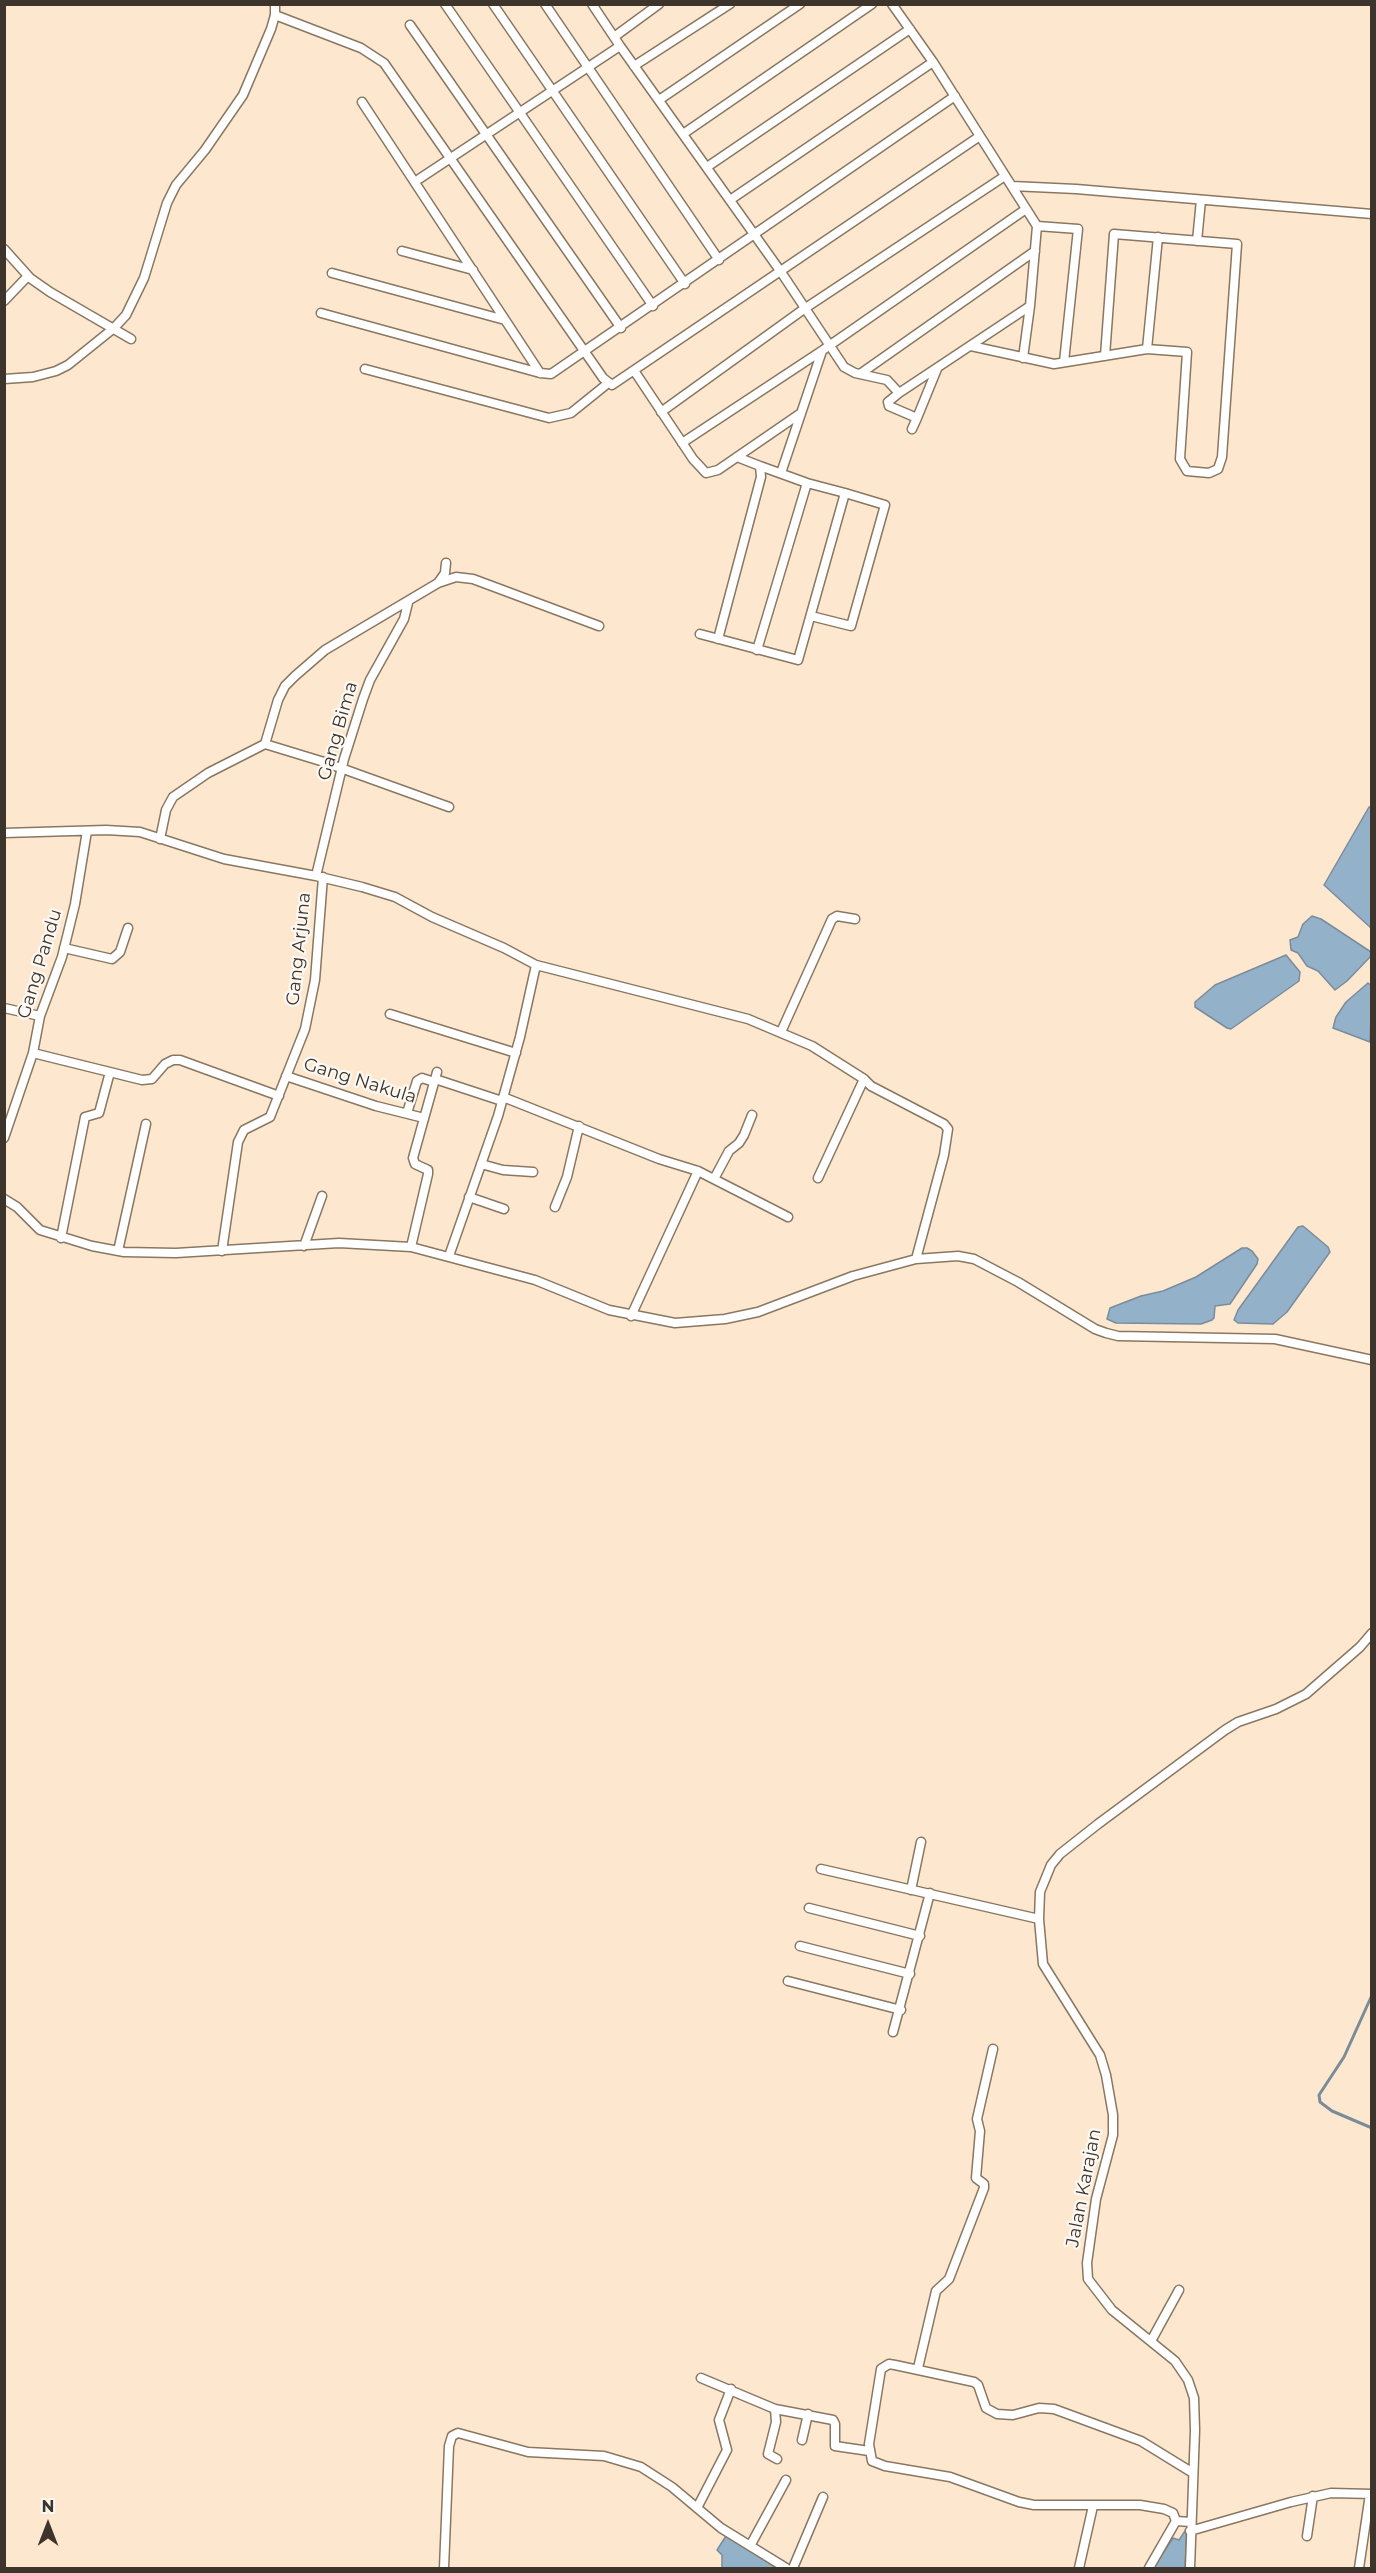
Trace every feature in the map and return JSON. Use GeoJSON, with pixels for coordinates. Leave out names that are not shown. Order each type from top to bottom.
{"type":"FeatureCollection","features":[{"type":"Feature","properties":{"kind":"street"},"geometry":{"type":"LineString","coordinates":[[4,379],[56,371],[81,357],[126,315],[140,288],[166,203],[176,185],[205,150],[243,95],[275,15],[275,4]]}},
{"type":"Feature","properties":{"kind":"street"},"geometry":{"type":"LineString","coordinates":[[445,4],[653,306]]}},
{"type":"Feature","properties":{"kind":"street"},"geometry":{"type":"LineString","coordinates":[[493,4],[685,284]]}},
{"type":"Feature","properties":{"kind":"street"},"geometry":{"type":"LineString","coordinates":[[545,4],[719,260]]}},
{"type":"Feature","properties":{"kind":"street"},"geometry":{"type":"LineString","coordinates":[[592,4],[781,272],[825,348],[846,369],[887,380],[899,393]]}},
{"type":"Feature","properties":{"kind":"street"},"geometry":{"type":"LineString","coordinates":[[614,37],[647,8],[659,4]]}},
{"type":"Feature","properties":{"kind":"street"},"geometry":{"type":"LineString","coordinates":[[634,66],[730,4]]}},
{"type":"Feature","properties":{"kind":"street"},"geometry":{"type":"LineString","coordinates":[[659,100],[800,4]]}},
{"type":"Feature","properties":{"kind":"street"},"geometry":{"type":"LineString","coordinates":[[683,134],[872,4]]}},
{"type":"Feature","properties":{"kind":"street"},"geometry":{"type":"LineString","coordinates":[[892,4],[933,62],[1038,226],[1023,358]]}},
{"type":"Feature","properties":{"kind":"street"},"geometry":{"type":"LineString","coordinates":[[275,15],[374,54],[384,63],[607,384]]}},
{"type":"Feature","properties":{"kind":"street"},"geometry":{"type":"LineString","coordinates":[[410,25],[621,328]]}},
{"type":"Feature","properties":{"kind":"street"},"geometry":{"type":"LineString","coordinates":[[706,167],[909,29]]}},
{"type":"Feature","properties":{"kind":"street"},"geometry":{"type":"LineString","coordinates":[[419,179],[451,160],[620,46]]}},
{"type":"Feature","properties":{"kind":"street"},"geometry":{"type":"LineString","coordinates":[[730,200],[933,62]]}},
{"type":"Feature","properties":{"kind":"street"},"geometry":{"type":"LineString","coordinates":[[321,313],[540,373],[551,374],[685,284],[955,96]]}},
{"type":"Feature","properties":{"kind":"street"},"geometry":{"type":"LineString","coordinates":[[362,102],[540,373]]}},
{"type":"Feature","properties":{"kind":"street"},"geometry":{"type":"LineString","coordinates":[[365,369],[549,418],[571,413],[607,384],[615,385],[635,372],[980,136]]}},
{"type":"Feature","properties":{"kind":"street"},"geometry":{"type":"LineString","coordinates":[[661,411],[804,309],[1005,176]]}},
{"type":"Feature","properties":{"kind":"street"},"geometry":{"type":"LineString","coordinates":[[1012,186],[1076,189],[1371,214]]}},
{"type":"Feature","properties":{"kind":"street"},"geometry":{"type":"LineString","coordinates":[[1197,241],[1200,200]]}},
{"type":"Feature","properties":{"kind":"street"},"geometry":{"type":"LineString","coordinates":[[682,443],[825,348],[1026,209]]}},
{"type":"Feature","properties":{"kind":"street"},"geometry":{"type":"LineString","coordinates":[[1038,226],[1078,230],[1064,362]]}},
{"type":"Feature","properties":{"kind":"street"},"geometry":{"type":"LineString","coordinates":[[971,346],[1045,363],[1064,362],[1105,356],[1147,349],[1187,352],[1180,459],[1186,471],[1209,473],[1218,469],[1222,457],[1237,244],[1114,234],[1105,356]]}},
{"type":"Feature","properties":{"kind":"street"},"geometry":{"type":"LineString","coordinates":[[1147,349],[1158,237]]}},
{"type":"Feature","properties":{"kind":"street"},"geometry":{"type":"LineString","coordinates":[[4,249],[28,276],[50,292],[131,339]]}},
{"type":"Feature","properties":{"kind":"street"},"geometry":{"type":"LineString","coordinates":[[402,251],[473,270]]}},
{"type":"Feature","properties":{"kind":"street"},"geometry":{"type":"LineString","coordinates":[[860,374],[1035,251]]}},
{"type":"Feature","properties":{"kind":"street"},"geometry":{"type":"LineString","coordinates":[[332,273],[505,320]]}},
{"type":"Feature","properties":{"kind":"street"},"geometry":{"type":"LineString","coordinates":[[4,301],[28,276]]}},
{"type":"Feature","properties":{"kind":"street"},"geometry":{"type":"LineString","coordinates":[[917,418],[889,406],[888,402],[1030,306]]}},
{"type":"Feature","properties":{"kind":"street"},"geometry":{"type":"LineString","coordinates":[[781,473],[825,348]]}},
{"type":"Feature","properties":{"kind":"street"},"geometry":{"type":"LineString","coordinates":[[912,429],[938,368]]}},
{"type":"Feature","properties":{"kind":"street"},"geometry":{"type":"LineString","coordinates":[[635,372],[700,469],[706,472],[718,470],[801,413]]}},
{"type":"Feature","properties":{"kind":"street"},"geometry":{"type":"LineString","coordinates":[[737,457],[807,483],[885,505],[851,626],[811,616]]}},
{"type":"Feature","properties":{"kind":"street"},"geometry":{"type":"LineString","coordinates":[[718,639],[762,477],[760,466]]}},
{"type":"Feature","properties":{"kind":"street"},"geometry":{"type":"LineString","coordinates":[[757,650],[807,483]]}},
{"type":"Feature","properties":{"kind":"street"},"geometry":{"type":"LineString","coordinates":[[700,634],[798,660],[845,493]]}},
{"type":"Feature","properties":{"kind":"street"},"geometry":{"type":"LineString","coordinates":[[438,584],[445,573],[446,563]]}},
{"type":"Feature","properties":{"kind":"street"},"geometry":{"type":"LineString","coordinates":[[265,744],[285,686],[324,650],[438,584],[456,577],[473,579],[599,626]]}},
{"type":"Feature","properties":{"kind":"street","name":"Gang Bima"},"geometry":{"type":"LineString","coordinates":[[320,877],[342,769],[367,689],[404,619],[408,603]]}},
{"type":"Feature","properties":{"kind":"street"},"geometry":{"type":"LineString","coordinates":[[160,839],[166,810],[173,797],[208,773],[265,744],[449,807]]}},
{"type":"Feature","properties":{"kind":"street","name":"Gang Pandu"},"geometry":{"type":"LineString","coordinates":[[4,1138],[33,1053],[40,1016],[64,948],[75,904],[87,831]]}},
{"type":"Feature","properties":{"kind":"street"},"geometry":{"type":"LineString","coordinates":[[4,833],[129,831],[224,859],[320,877],[395,897],[432,917],[504,948],[536,965],[748,1019],[812,1046],[864,1079],[871,1086],[944,1124],[948,1129],[944,1155],[916,1259]]}},
{"type":"Feature","properties":{"kind":"street","name":"Gang Arjuna"},"geometry":{"type":"LineString","coordinates":[[222,1251],[238,1142],[244,1130],[270,1117],[305,1029],[315,980],[320,877]]}},
{"type":"Feature","properties":{"kind":"street"},"geometry":{"type":"LineString","coordinates":[[781,1032],[832,919],[837,916],[855,919]]}},
{"type":"Feature","properties":{"kind":"street"},"geometry":{"type":"LineString","coordinates":[[64,948],[112,958],[120,952],[128,927]]}},
{"type":"Feature","properties":{"kind":"street"},"geometry":{"type":"LineString","coordinates":[[449,1256],[516,1053],[536,965]]}},
{"type":"Feature","properties":{"kind":"street"},"geometry":{"type":"LineString","coordinates":[[4,1008],[40,1016]]}},
{"type":"Feature","properties":{"kind":"street"},"geometry":{"type":"LineString","coordinates":[[390,1014],[516,1053]]}},
{"type":"Feature","properties":{"kind":"street"},"geometry":{"type":"LineString","coordinates":[[33,1053],[148,1080],[156,1076],[170,1061],[180,1059],[279,1096]]}},
{"type":"Feature","properties":{"kind":"street"},"geometry":{"type":"LineString","coordinates":[[61,1238],[85,1117],[99,1113],[110,1072]]}},
{"type":"Feature","properties":{"kind":"street","name":"Gang Nakula"},"geometry":{"type":"LineString","coordinates":[[286,1076],[424,1118]]}},
{"type":"Feature","properties":{"kind":"street"},"geometry":{"type":"LineString","coordinates":[[407,1113],[417,1081],[422,1078],[435,1078],[579,1126],[659,1159],[698,1172],[788,1217]]}},
{"type":"Feature","properties":{"kind":"street"},"geometry":{"type":"LineString","coordinates":[[411,1247],[427,1184],[428,1170],[413,1162],[435,1078]]}},
{"type":"Feature","properties":{"kind":"street"},"geometry":{"type":"LineString","coordinates":[[818,1178],[864,1079]]}},
{"type":"Feature","properties":{"kind":"street"},"geometry":{"type":"LineString","coordinates":[[714,1179],[729,1151],[739,1143],[744,1135],[752,1115]]}},
{"type":"Feature","properties":{"kind":"street"},"geometry":{"type":"LineString","coordinates":[[118,1251],[146,1124]]}},
{"type":"Feature","properties":{"kind":"street"},"geometry":{"type":"LineString","coordinates":[[555,1207],[567,1177],[579,1126]]}},
{"type":"Feature","properties":{"kind":"street"},"geometry":{"type":"LineString","coordinates":[[481,1164],[503,1170],[533,1172]]}},
{"type":"Feature","properties":{"kind":"street"},"geometry":{"type":"LineString","coordinates":[[631,1316],[698,1172]]}},
{"type":"Feature","properties":{"kind":"street"},"geometry":{"type":"LineString","coordinates":[[304,1246],[322,1196]]}},
{"type":"Feature","properties":{"kind":"street"},"geometry":{"type":"LineString","coordinates":[[469,1197],[504,1209]]}},
{"type":"Feature","properties":{"kind":"street"},"geometry":{"type":"LineString","coordinates":[[4,1199],[16,1207],[34,1226],[61,1238],[118,1251],[176,1253],[339,1243],[411,1247],[535,1280],[631,1316],[675,1323],[725,1319],[758,1312],[853,1276],[916,1259],[958,1256],[974,1259],[1018,1282],[1106,1334],[1275,1339],[1371,1360]]}},
{"type":"Feature","properties":{"kind":"street","name":"Jalan Karajan"},"geometry":{"type":"LineString","coordinates":[[1190,2568],[1195,2430],[1192,2389],[1175,2361],[1112,2310],[1088,2279],[1087,2263],[1093,2219],[1113,2135],[1113,2115],[1100,2055],[1043,1964],[1039,1919],[1040,1892],[1043,1879],[1060,1854],[1225,1730],[1238,1722],[1276,1709],[1306,1694],[1360,1647],[1371,1633]]}},
{"type":"Feature","properties":{"kind":"street"},"geometry":{"type":"LineString","coordinates":[[911,1890],[921,1842]]}},
{"type":"Feature","properties":{"kind":"street"},"geometry":{"type":"LineString","coordinates":[[821,1869],[1039,1919]]}},
{"type":"Feature","properties":{"kind":"street"},"geometry":{"type":"LineString","coordinates":[[893,2032],[901,2010],[930,1893]]}},
{"type":"Feature","properties":{"kind":"street"},"geometry":{"type":"LineString","coordinates":[[809,1908],[920,1936]]}},
{"type":"Feature","properties":{"kind":"street"},"geometry":{"type":"LineString","coordinates":[[800,1946],[910,1974]]}},
{"type":"Feature","properties":{"kind":"street"},"geometry":{"type":"LineString","coordinates":[[788,1981],[901,2010]]}},
{"type":"Feature","properties":{"kind":"street"},"geometry":{"type":"LineString","coordinates":[[918,2368],[936,2291],[949,2279],[984,2188],[984,2184],[976,2178],[980,2131],[977,2119],[993,2049]]}},
{"type":"Feature","properties":{"kind":"street"},"geometry":{"type":"LineString","coordinates":[[1151,2341],[1179,2290]]}},
{"type":"Feature","properties":{"kind":"street"},"geometry":{"type":"LineString","coordinates":[[1176,2521],[1173,2513],[1164,2509],[1140,2505],[1034,2505],[1019,2502],[950,2477],[885,2466],[872,2461],[869,2451],[881,2370],[889,2364],[918,2368],[974,2382],[978,2385],[982,2401],[989,2411],[1006,2415],[1039,2408],[1054,2409],[1141,2441],[1193,2473]]}},
{"type":"Feature","properties":{"kind":"street"},"geometry":{"type":"LineString","coordinates":[[701,2378],[775,2409],[833,2420],[835,2445],[869,2451]]}},
{"type":"Feature","properties":{"kind":"street"},"geometry":{"type":"LineString","coordinates":[[697,2508],[727,2450],[727,2441],[719,2420],[731,2389]]}},
{"type":"Feature","properties":{"kind":"street"},"geometry":{"type":"LineString","coordinates":[[775,2409],[776,2422],[768,2454],[777,2459]]}},
{"type":"Feature","properties":{"kind":"street"},"geometry":{"type":"LineString","coordinates":[[802,2440],[808,2414]]}},
{"type":"Feature","properties":{"kind":"street"},"geometry":{"type":"LineString","coordinates":[[444,2568],[449,2446],[452,2436],[458,2433],[528,2452],[604,2456],[630,2463],[666,2482],[721,2528],[786,2568]]}},
{"type":"Feature","properties":{"kind":"street"},"geometry":{"type":"LineString","coordinates":[[750,2547],[786,2480]]}},
{"type":"Feature","properties":{"kind":"street"},"geometry":{"type":"LineString","coordinates":[[1176,2521],[1191,2526],[1313,2496],[1342,2492],[1371,2494],[1359,2568]]}},
{"type":"Feature","properties":{"kind":"street"},"geometry":{"type":"LineString","coordinates":[[1307,2536],[1313,2496]]}},
{"type":"Feature","properties":{"kind":"street"},"geometry":{"type":"LineString","coordinates":[[793,2568],[823,2497]]}},
{"type":"Feature","properties":{"kind":"street"},"geometry":{"type":"LineString","coordinates":[[1079,2568],[1093,2506]]}},
{"type":"Feature","properties":{"kind":"street"},"geometry":{"type":"LineString","coordinates":[[1149,2568],[1176,2521]]}},
{"type":"Feature","properties":{"kind":"water"},"geometry":{"type":"Polygon","coordinates":[[[1369,807],[1372,808],[1371,928],[1324,885],[1369,807]]]}},
{"type":"Feature","properties":{"kind":"water"},"geometry":{"type":"Polygon","coordinates":[[[1312,916],[1321,919],[1371,952],[1371,956],[1335,990],[1318,971],[1307,966],[1298,953],[1291,950],[1290,940],[1298,937],[1303,924],[1312,916]]]}},
{"type":"Feature","properties":{"kind":"water"},"geometry":{"type":"Polygon","coordinates":[[[1286,955],[1300,972],[1299,981],[1231,1029],[1195,1007],[1195,1002],[1215,985],[1286,955]]]}},
{"type":"Feature","properties":{"kind":"water"},"geometry":{"type":"Polygon","coordinates":[[[1368,983],[1372,986],[1370,1042],[1333,1028],[1336,1017],[1346,1002],[1368,983]]]}},
{"type":"Feature","properties":{"kind":"water"},"geometry":{"type":"Polygon","coordinates":[[[1303,1226],[1328,1247],[1330,1252],[1287,1312],[1273,1324],[1238,1323],[1234,1320],[1238,1310],[1298,1227],[1303,1226]]]}},
{"type":"Feature","properties":{"kind":"water"},"geometry":{"type":"Polygon","coordinates":[[[1242,1248],[1252,1251],[1258,1259],[1257,1264],[1230,1304],[1215,1306],[1212,1320],[1201,1324],[1116,1323],[1107,1319],[1110,1308],[1141,1296],[1163,1291],[1196,1277],[1242,1248]]]}},
{"type":"Feature","properties":{"kind":"water"},"geometry":{"type":"Polygon","coordinates":[[[1187,2528],[1185,2568],[1153,2568],[1173,2538],[1179,2540],[1187,2528]]]}},
{"type":"Feature","properties":{"kind":"water"},"geometry":{"type":"Polygon","coordinates":[[[726,2536],[777,2568],[722,2568],[722,2555],[717,2550],[726,2536]]]}},
{"type":"Feature","properties":{"kind":"waterway"},"geometry":{"type":"LineString","coordinates":[[1372,1995],[1344,2057],[1319,2095],[1320,2102],[1332,2111],[1372,2128]]}}]}
